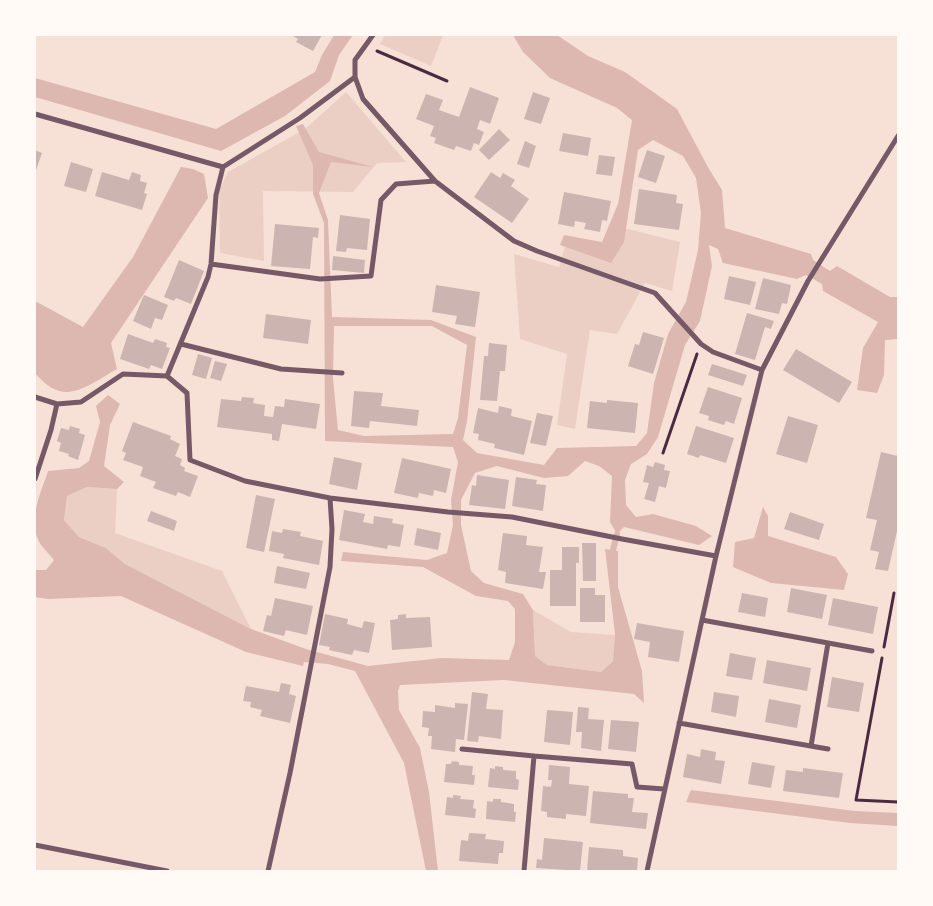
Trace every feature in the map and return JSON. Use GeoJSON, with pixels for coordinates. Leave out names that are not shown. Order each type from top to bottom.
{"type":"FeatureCollection","features":[{"type":"Feature","properties":{"kind":"street"},"geometry":{"type":"LineString","coordinates":[[373,35],[355,60],[355,77],[363,99],[436,181],[514,241],[655,293],[701,344],[713,352],[762,370]]}},
{"type":"Feature","properties":{"kind":"street"},"geometry":{"type":"LineString","coordinates":[[167,376],[208,278],[211,264],[216,195],[223,167],[300,118],[355,77]]}},
{"type":"Feature","properties":{"kind":"street"},"geometry":{"type":"LineString","coordinates":[[35,114],[223,167]]}},
{"type":"Feature","properties":{"kind":"street"},"geometry":{"type":"LineString","coordinates":[[646,871],[716,556],[762,370],[808,281],[898,136]]}},
{"type":"Feature","properties":{"kind":"street"},"geometry":{"type":"LineString","coordinates":[[211,264],[320,279],[371,276],[381,200],[396,184],[436,181]]}},
{"type":"Feature","properties":{"kind":"street"},"geometry":{"type":"LineString","coordinates":[[181,344],[281,369],[342,373]]}},
{"type":"Feature","properties":{"kind":"street"},"geometry":{"type":"LineString","coordinates":[[35,397],[57,404],[81,402],[123,374],[167,376],[187,393],[190,460],[245,481],[330,498],[467,514],[512,517],[716,556]]}},
{"type":"Feature","properties":{"kind":"street"},"geometry":{"type":"LineString","coordinates":[[35,479],[51,430],[57,404]]}},
{"type":"Feature","properties":{"kind":"street"},"geometry":{"type":"LineString","coordinates":[[268,871],[330,568],[332,529],[330,498]]}},
{"type":"Feature","properties":{"kind":"street"},"geometry":{"type":"LineString","coordinates":[[702,620],[872,651]]}},
{"type":"Feature","properties":{"kind":"street"},"geometry":{"type":"LineString","coordinates":[[811,746],[828,643]]}},
{"type":"Feature","properties":{"kind":"street"},"geometry":{"type":"LineString","coordinates":[[679,723],[828,749]]}},
{"type":"Feature","properties":{"kind":"street"},"geometry":{"type":"LineString","coordinates":[[462,749],[632,764],[637,787],[664,789]]}},
{"type":"Feature","properties":{"kind":"street"},"geometry":{"type":"LineString","coordinates":[[524,871],[534,756]]}},
{"type":"Feature","properties":{"kind":"street"},"geometry":{"type":"LineString","coordinates":[[35,845],[167,871]]}},
{"type":"Feature","properties":{"kind":"path"},"geometry":{"type":"LineString","coordinates":[[365,46],[447,80]]}},
{"type":"Feature","properties":{"kind":"path"},"geometry":{"type":"LineString","coordinates":[[663,453],[701,344]]}},
{"type":"Feature","properties":{"kind":"path"},"geometry":{"type":"LineString","coordinates":[[894,593],[856,800],[898,802]]}},
{"type":"Feature","properties":{"kind":"shaded area"},"geometry":{"type":"Polygon","coordinates":[[[334,35],[353,35],[339,55],[330,81],[285,116],[221,151],[35,97],[35,78],[216,129],[315,72],[322,55],[334,35]]]}},
{"type":"Feature","properties":{"kind":"shaded area"},"geometry":{"type":"Polygon","coordinates":[[[385,35],[443,35],[431,66],[380,44],[385,35]]]}},
{"type":"Feature","properties":{"kind":"shaded area"},"geometry":{"type":"Polygon","coordinates":[[[513,35],[557,35],[588,56],[625,72],[677,109],[722,190],[725,228],[811,254],[813,260],[830,271],[837,266],[890,297],[898,297],[898,339],[885,340],[884,375],[877,393],[857,390],[863,348],[878,322],[823,291],[822,284],[806,275],[797,279],[723,263],[718,249],[709,245],[712,266],[700,321],[685,345],[658,437],[647,454],[631,464],[625,480],[626,505],[636,517],[653,514],[696,526],[712,536],[699,545],[624,527],[617,534],[610,522],[612,476],[599,466],[585,461],[568,476],[544,478],[497,466],[475,473],[461,500],[461,525],[471,571],[484,583],[523,594],[533,610],[535,656],[547,665],[601,672],[613,661],[615,634],[605,549],[618,551],[618,587],[642,671],[644,703],[634,694],[504,680],[400,685],[398,691],[399,710],[420,748],[429,792],[438,871],[426,871],[404,763],[355,671],[328,664],[304,662],[303,666],[246,652],[121,596],[48,599],[35,597],[35,570],[46,570],[54,560],[41,545],[37,536],[35,527],[36,508],[48,471],[79,468],[89,461],[100,422],[96,406],[108,395],[120,404],[110,425],[104,466],[124,482],[117,489],[87,487],[67,496],[64,520],[79,537],[106,548],[125,564],[251,629],[306,649],[368,666],[441,658],[509,660],[515,642],[515,609],[508,601],[476,596],[423,567],[341,561],[343,552],[427,560],[447,553],[453,525],[451,500],[458,462],[453,447],[325,441],[324,223],[313,194],[313,165],[296,126],[303,124],[319,152],[373,167],[331,162],[319,193],[328,220],[332,317],[431,320],[476,337],[467,421],[463,440],[477,453],[544,465],[557,448],[636,446],[647,433],[654,383],[668,334],[686,302],[698,250],[701,213],[696,178],[683,156],[653,140],[638,150],[624,242],[611,263],[560,245],[564,235],[602,242],[618,204],[632,120],[617,108],[550,78],[523,52],[513,35]],[[334,326],[333,379],[338,430],[364,436],[453,434],[458,418],[467,345],[432,326],[334,326]]]}},
{"type":"Feature","properties":{"kind":"shaded area"},"geometry":{"type":"Polygon","coordinates":[[[346,92],[406,162],[377,163],[353,192],[263,191],[264,261],[220,253],[219,190],[228,172],[305,129],[346,92]]]}},
{"type":"Feature","properties":{"kind":"shaded area"},"geometry":{"type":"Polygon","coordinates":[[[181,167],[193,169],[204,174],[208,198],[111,343],[117,369],[75,391],[65,392],[56,390],[46,384],[35,373],[35,301],[83,327],[133,257],[181,167]]]}},
{"type":"Feature","properties":{"kind":"shaded area"},"geometry":{"type":"Polygon","coordinates":[[[620,227],[680,242],[672,291],[645,283],[617,334],[590,330],[575,429],[557,425],[567,354],[520,339],[514,254],[559,267],[566,243],[605,253],[620,227]]]}},
{"type":"Feature","properties":{"kind":"shaded area"},"geometry":{"type":"Polygon","coordinates":[[[87,487],[117,489],[115,533],[222,571],[251,629],[125,564],[106,548],[79,537],[64,520],[67,496],[87,487]]]}},
{"type":"Feature","properties":{"kind":"shaded area"},"geometry":{"type":"Polygon","coordinates":[[[763,507],[768,516],[768,536],[836,557],[848,574],[844,590],[771,583],[733,567],[735,542],[754,538],[763,507]]]}},
{"type":"Feature","properties":{"kind":"shaded area"},"geometry":{"type":"Polygon","coordinates":[[[533,610],[571,632],[615,635],[613,661],[601,672],[547,665],[535,656],[533,610]]]}},
{"type":"Feature","properties":{"kind":"shaded area"},"geometry":{"type":"Polygon","coordinates":[[[691,790],[855,811],[898,813],[898,826],[850,823],[686,802],[691,790]]]}},
{"type":"Feature","properties":{"kind":"building"},"geometry":{"type":"Polygon","coordinates":[[[291,35],[322,35],[313,51],[296,42],[298,39],[291,35]]]}},
{"type":"Feature","properties":{"kind":"building"},"geometry":{"type":"Polygon","coordinates":[[[470,87],[499,98],[490,124],[480,120],[477,129],[484,132],[479,145],[474,143],[471,151],[456,146],[454,150],[434,143],[436,138],[430,136],[434,126],[416,119],[426,94],[443,100],[439,110],[459,117],[470,87]]]}},
{"type":"Feature","properties":{"kind":"building"},"geometry":{"type":"Polygon","coordinates":[[[533,92],[550,98],[541,124],[524,119],[533,92]]]}},
{"type":"Feature","properties":{"kind":"building"},"geometry":{"type":"Polygon","coordinates":[[[499,129],[510,140],[489,160],[479,150],[499,129]]]}},
{"type":"Feature","properties":{"kind":"building"},"geometry":{"type":"Polygon","coordinates":[[[563,133],[591,138],[588,156],[559,151],[563,133]]]}},
{"type":"Feature","properties":{"kind":"building"},"geometry":{"type":"Polygon","coordinates":[[[525,141],[536,146],[529,168],[517,164],[525,141]]]}},
{"type":"Feature","properties":{"kind":"building"},"geometry":{"type":"Polygon","coordinates":[[[35,150],[42,153],[35,173],[35,150]]]}},
{"type":"Feature","properties":{"kind":"building"},"geometry":{"type":"Polygon","coordinates":[[[647,150],[665,156],[656,183],[638,177],[647,150]]]}},
{"type":"Feature","properties":{"kind":"building"},"geometry":{"type":"Polygon","coordinates":[[[599,155],[615,157],[612,176],[596,174],[599,155]]]}},
{"type":"Feature","properties":{"kind":"building"},"geometry":{"type":"Polygon","coordinates":[[[71,162],[93,169],[86,192],[64,186],[71,162]]]}},
{"type":"Feature","properties":{"kind":"building"},"geometry":{"type":"Polygon","coordinates":[[[102,172],[129,180],[132,172],[141,175],[140,181],[147,183],[144,193],[147,194],[142,210],[95,196],[102,172]]]}},
{"type":"Feature","properties":{"kind":"building"},"geometry":{"type":"Polygon","coordinates":[[[491,172],[500,178],[503,173],[515,180],[511,186],[529,199],[512,223],[474,197],[491,172]]]}},
{"type":"Feature","properties":{"kind":"building"},"geometry":{"type":"Polygon","coordinates":[[[639,189],[677,195],[676,203],[683,204],[679,230],[634,224],[639,189]]]}},
{"type":"Feature","properties":{"kind":"building"},"geometry":{"type":"Polygon","coordinates":[[[564,192],[611,201],[607,221],[602,220],[600,232],[584,229],[586,223],[575,221],[574,227],[558,224],[564,192]]]}},
{"type":"Feature","properties":{"kind":"building"},"geometry":{"type":"Polygon","coordinates":[[[340,215],[370,219],[367,250],[347,248],[346,252],[336,251],[340,215]]]}},
{"type":"Feature","properties":{"kind":"building"},"geometry":{"type":"Polygon","coordinates":[[[275,224],[319,228],[318,238],[313,237],[310,269],[271,266],[275,224]]]}},
{"type":"Feature","properties":{"kind":"building"},"geometry":{"type":"Polygon","coordinates":[[[333,256],[365,260],[364,273],[332,270],[333,256]]]}},
{"type":"Feature","properties":{"kind":"building"},"geometry":{"type":"Polygon","coordinates":[[[179,260],[204,271],[191,304],[176,298],[174,301],[164,297],[179,260]]]}},
{"type":"Feature","properties":{"kind":"building"},"geometry":{"type":"Polygon","coordinates":[[[729,276],[756,282],[750,305],[724,299],[729,276]]]}},
{"type":"Feature","properties":{"kind":"building"},"geometry":{"type":"Polygon","coordinates":[[[763,278],[791,285],[787,304],[782,303],[779,314],[755,309],[763,278]]]}},
{"type":"Feature","properties":{"kind":"building"},"geometry":{"type":"Polygon","coordinates":[[[436,285],[480,292],[475,327],[455,324],[457,316],[432,312],[436,285]]]}},
{"type":"Feature","properties":{"kind":"building"},"geometry":{"type":"Polygon","coordinates":[[[144,295],[168,305],[162,320],[155,318],[151,329],[133,321],[144,295]]]}},
{"type":"Feature","properties":{"kind":"building"},"geometry":{"type":"Polygon","coordinates":[[[747,313],[774,321],[771,329],[765,327],[755,360],[735,354],[747,313]]]}},
{"type":"Feature","properties":{"kind":"building"},"geometry":{"type":"Polygon","coordinates":[[[266,314],[311,320],[308,344],[263,338],[266,314]]]}},
{"type":"Feature","properties":{"kind":"building"},"geometry":{"type":"Polygon","coordinates":[[[643,332],[664,338],[653,374],[628,366],[635,344],[639,345],[643,332]]]}},
{"type":"Feature","properties":{"kind":"building"},"geometry":{"type":"Polygon","coordinates":[[[128,334],[153,343],[155,339],[167,343],[166,347],[170,348],[162,369],[151,365],[149,369],[120,359],[128,334]]]}},
{"type":"Feature","properties":{"kind":"building"},"geometry":{"type":"Polygon","coordinates":[[[489,343],[507,345],[505,371],[500,371],[497,401],[480,400],[484,356],[488,356],[489,343]]]}},
{"type":"Feature","properties":{"kind":"building"},"geometry":{"type":"Polygon","coordinates":[[[796,349],[852,382],[839,403],[783,370],[796,349]]]}},
{"type":"Feature","properties":{"kind":"building"},"geometry":{"type":"Polygon","coordinates":[[[198,354],[212,358],[206,379],[192,375],[198,354]]]}},
{"type":"Feature","properties":{"kind":"building"},"geometry":{"type":"Polygon","coordinates":[[[215,361],[227,364],[221,381],[210,378],[215,361]]]}},
{"type":"Feature","properties":{"kind":"building"},"geometry":{"type":"Polygon","coordinates":[[[712,364],[747,375],[743,386],[708,375],[712,364]]]}},
{"type":"Feature","properties":{"kind":"building"},"geometry":{"type":"Polygon","coordinates":[[[708,387],[742,398],[734,424],[726,421],[724,425],[708,420],[709,416],[699,413],[708,387]]]}},
{"type":"Feature","properties":{"kind":"building"},"geometry":{"type":"Polygon","coordinates":[[[354,391],[383,393],[381,406],[419,410],[417,426],[370,421],[369,428],[351,426],[354,391]]]}},
{"type":"Feature","properties":{"kind":"building"},"geometry":{"type":"Polygon","coordinates":[[[242,397],[254,398],[253,403],[265,405],[264,416],[273,417],[275,406],[284,407],[285,399],[320,404],[316,429],[282,424],[279,441],[272,440],[272,434],[217,427],[221,399],[241,401],[242,397]]]}},
{"type":"Feature","properties":{"kind":"building"},"geometry":{"type":"Polygon","coordinates":[[[607,400],[638,403],[635,433],[587,428],[590,401],[607,403],[607,400]]]}},
{"type":"Feature","properties":{"kind":"building"},"geometry":{"type":"Polygon","coordinates":[[[499,406],[512,409],[511,416],[532,421],[524,455],[494,448],[495,444],[478,440],[479,434],[473,433],[478,408],[498,413],[499,406]]]}},
{"type":"Feature","properties":{"kind":"building"},"geometry":{"type":"Polygon","coordinates":[[[537,413],[553,416],[546,446],[530,443],[537,413]]]}},
{"type":"Feature","properties":{"kind":"building"},"geometry":{"type":"Polygon","coordinates":[[[788,416],[818,425],[807,463],[776,454],[788,416]]]}},
{"type":"Feature","properties":{"kind":"building"},"geometry":{"type":"Polygon","coordinates":[[[133,422],[171,436],[170,439],[180,444],[175,456],[182,459],[180,465],[185,468],[184,471],[198,476],[190,497],[178,492],[176,496],[153,488],[156,482],[140,476],[143,467],[123,460],[126,453],[122,451],[133,422]]]}},
{"type":"Feature","properties":{"kind":"building"},"geometry":{"type":"Polygon","coordinates":[[[70,426],[80,429],[79,433],[85,435],[78,460],[68,456],[69,454],[59,451],[61,443],[57,441],[61,428],[69,430],[70,426]]]}},
{"type":"Feature","properties":{"kind":"building"},"geometry":{"type":"Polygon","coordinates":[[[696,426],[734,438],[726,463],[700,455],[699,458],[687,454],[696,426]]]}},
{"type":"Feature","properties":{"kind":"building"},"geometry":{"type":"Polygon","coordinates":[[[881,452],[898,456],[898,527],[888,571],[875,569],[879,552],[870,550],[877,520],[866,518],[881,452]]]}},
{"type":"Feature","properties":{"kind":"building"},"geometry":{"type":"Polygon","coordinates":[[[334,457],[362,463],[357,490],[329,484],[334,457]]]}},
{"type":"Feature","properties":{"kind":"building"},"geometry":{"type":"Polygon","coordinates":[[[402,458],[451,469],[446,493],[434,490],[433,496],[419,493],[418,498],[394,493],[402,458]]]}},
{"type":"Feature","properties":{"kind":"building"},"geometry":{"type":"Polygon","coordinates":[[[655,462],[665,465],[664,470],[670,471],[666,488],[659,486],[655,502],[644,499],[649,483],[643,482],[647,465],[653,467],[655,462]]]}},
{"type":"Feature","properties":{"kind":"building"},"geometry":{"type":"Polygon","coordinates":[[[477,475],[509,480],[505,509],[469,505],[472,485],[476,486],[477,475]]]}},
{"type":"Feature","properties":{"kind":"building"},"geometry":{"type":"Polygon","coordinates":[[[516,477],[537,480],[536,484],[546,485],[543,511],[512,506],[516,477]]]}},
{"type":"Feature","properties":{"kind":"building"},"geometry":{"type":"Polygon","coordinates":[[[256,495],[275,499],[264,552],[246,548],[256,495]]]}},
{"type":"Feature","properties":{"kind":"building"},"geometry":{"type":"Polygon","coordinates":[[[344,510],[365,514],[363,522],[373,524],[374,516],[393,519],[392,523],[404,525],[400,547],[388,545],[387,549],[339,540],[344,510]]]}},
{"type":"Feature","properties":{"kind":"building"},"geometry":{"type":"Polygon","coordinates":[[[151,511],[177,521],[174,531],[147,521],[151,511]]]}},
{"type":"Feature","properties":{"kind":"building"},"geometry":{"type":"Polygon","coordinates":[[[790,512],[824,524],[819,540],[784,529],[790,512]]]}},
{"type":"Feature","properties":{"kind":"building"},"geometry":{"type":"Polygon","coordinates":[[[417,528],[441,533],[438,550],[414,545],[417,528]]]}},
{"type":"Feature","properties":{"kind":"building"},"geometry":{"type":"Polygon","coordinates":[[[283,529],[301,532],[300,536],[323,541],[319,565],[283,558],[284,554],[269,551],[272,531],[282,533],[283,529]]]}},
{"type":"Feature","properties":{"kind":"building"},"geometry":{"type":"Polygon","coordinates":[[[503,533],[527,536],[526,545],[543,547],[539,572],[546,572],[543,589],[505,583],[506,572],[498,570],[503,533]]]}},
{"type":"Feature","properties":{"kind":"building"},"geometry":{"type":"Polygon","coordinates":[[[582,543],[596,543],[596,581],[583,581],[582,543]]]}},
{"type":"Feature","properties":{"kind":"building"},"geometry":{"type":"Polygon","coordinates":[[[562,547],[579,547],[579,563],[576,563],[576,606],[550,606],[550,570],[562,570],[562,547]]]}},
{"type":"Feature","properties":{"kind":"building"},"geometry":{"type":"Polygon","coordinates":[[[277,566],[310,573],[306,589],[274,583],[277,566]]]}},
{"type":"Feature","properties":{"kind":"building"},"geometry":{"type":"Polygon","coordinates":[[[580,588],[595,588],[595,595],[605,595],[605,622],[580,622],[580,588]]]}},
{"type":"Feature","properties":{"kind":"building"},"geometry":{"type":"Polygon","coordinates":[[[791,588],[827,595],[822,619],[787,612],[791,588]]]}},
{"type":"Feature","properties":{"kind":"building"},"geometry":{"type":"Polygon","coordinates":[[[742,593],[768,598],[765,617],[738,612],[742,593]]]}},
{"type":"Feature","properties":{"kind":"building"},"geometry":{"type":"Polygon","coordinates":[[[275,598],[313,606],[307,635],[286,630],[284,636],[263,631],[267,615],[271,616],[275,598]]]}},
{"type":"Feature","properties":{"kind":"building"},"geometry":{"type":"Polygon","coordinates":[[[833,598],[878,607],[873,634],[828,625],[833,598]]]}},
{"type":"Feature","properties":{"kind":"building"},"geometry":{"type":"Polygon","coordinates":[[[325,614],[348,619],[347,624],[362,628],[364,621],[375,623],[369,653],[354,650],[352,655],[329,650],[330,647],[319,645],[325,614]]]}},
{"type":"Feature","properties":{"kind":"building"},"geometry":{"type":"Polygon","coordinates":[[[406,614],[406,618],[430,617],[432,647],[392,650],[390,620],[398,619],[398,615],[406,614]]]}},
{"type":"Feature","properties":{"kind":"building"},"geometry":{"type":"Polygon","coordinates":[[[637,623],[684,631],[679,662],[648,657],[650,642],[634,639],[637,623]]]}},
{"type":"Feature","properties":{"kind":"building"},"geometry":{"type":"Polygon","coordinates":[[[730,653],[756,658],[752,680],[726,676],[730,653]]]}},
{"type":"Feature","properties":{"kind":"building"},"geometry":{"type":"Polygon","coordinates":[[[767,660],[811,668],[807,691],[763,683],[767,660]]]}},
{"type":"Feature","properties":{"kind":"building"},"geometry":{"type":"Polygon","coordinates":[[[832,677],[864,683],[859,712],[827,707],[832,677]]]}},
{"type":"Feature","properties":{"kind":"building"},"geometry":{"type":"Polygon","coordinates":[[[281,683],[291,685],[289,694],[296,696],[290,723],[260,716],[262,710],[250,707],[251,702],[243,701],[246,686],[279,692],[281,683]]]}},
{"type":"Feature","properties":{"kind":"building"},"geometry":{"type":"Polygon","coordinates":[[[472,692],[488,694],[486,709],[503,710],[501,739],[479,736],[478,742],[467,741],[472,692]]]}},
{"type":"Feature","properties":{"kind":"building"},"geometry":{"type":"Polygon","coordinates":[[[714,692],[739,696],[736,717],[711,712],[714,692]]]}},
{"type":"Feature","properties":{"kind":"building"},"geometry":{"type":"Polygon","coordinates":[[[769,699],[801,705],[797,728],[765,722],[769,699]]]}},
{"type":"Feature","properties":{"kind":"building"},"geometry":{"type":"Polygon","coordinates":[[[455,703],[468,704],[464,740],[456,739],[455,752],[431,749],[432,736],[428,736],[429,728],[422,727],[423,711],[435,712],[435,705],[455,708],[455,703]]]}},
{"type":"Feature","properties":{"kind":"building"},"geometry":{"type":"Polygon","coordinates":[[[578,707],[589,708],[588,719],[604,720],[601,751],[581,748],[582,732],[576,732],[578,707]]]}},
{"type":"Feature","properties":{"kind":"building"},"geometry":{"type":"Polygon","coordinates":[[[547,710],[573,712],[570,745],[544,742],[547,710]]]}},
{"type":"Feature","properties":{"kind":"building"},"geometry":{"type":"Polygon","coordinates":[[[611,720],[639,722],[636,752],[608,749],[611,720]]]}},
{"type":"Feature","properties":{"kind":"building"},"geometry":{"type":"Polygon","coordinates":[[[701,749],[716,752],[715,760],[725,761],[721,784],[683,777],[687,754],[700,757],[701,749]]]}},
{"type":"Feature","properties":{"kind":"building"},"geometry":{"type":"Polygon","coordinates":[[[452,761],[459,762],[459,765],[473,766],[472,775],[475,775],[474,785],[444,782],[446,764],[451,764],[452,761]]]}},
{"type":"Feature","properties":{"kind":"building"},"geometry":{"type":"Polygon","coordinates":[[[752,762],[775,766],[771,788],[748,784],[752,762]]]}},
{"type":"Feature","properties":{"kind":"building"},"geometry":{"type":"Polygon","coordinates":[[[549,765],[570,767],[569,784],[589,786],[586,816],[566,814],[566,819],[547,817],[547,812],[541,811],[543,786],[551,787],[552,780],[548,780],[549,765]]]}},
{"type":"Feature","properties":{"kind":"building"},"geometry":{"type":"Polygon","coordinates":[[[495,766],[503,767],[503,770],[516,771],[516,779],[519,780],[518,790],[488,787],[490,768],[495,769],[495,766]]]}},
{"type":"Feature","properties":{"kind":"building"},"geometry":{"type":"Polygon","coordinates":[[[803,768],[843,773],[839,798],[783,791],[786,770],[803,772],[803,768]]]}},
{"type":"Feature","properties":{"kind":"building"},"geometry":{"type":"Polygon","coordinates":[[[593,791],[628,794],[628,798],[634,798],[632,812],[648,813],[646,829],[590,823],[593,791]]]}},
{"type":"Feature","properties":{"kind":"building"},"geometry":{"type":"Polygon","coordinates":[[[453,795],[461,796],[460,799],[474,800],[475,818],[445,815],[447,797],[453,798],[453,795]]]}},
{"type":"Feature","properties":{"kind":"building"},"geometry":{"type":"Polygon","coordinates":[[[493,799],[501,799],[501,802],[514,804],[514,812],[516,812],[515,822],[486,819],[487,801],[493,802],[493,799]]]}},
{"type":"Feature","properties":{"kind":"building"},"geometry":{"type":"Polygon","coordinates":[[[469,833],[486,834],[485,839],[504,841],[503,853],[499,853],[498,864],[459,861],[461,840],[468,841],[469,833]]]}},
{"type":"Feature","properties":{"kind":"building"},"geometry":{"type":"Polygon","coordinates":[[[544,838],[583,842],[580,871],[536,868],[537,859],[542,860],[544,838]]]}},
{"type":"Feature","properties":{"kind":"building"},"geometry":{"type":"Polygon","coordinates":[[[589,847],[623,850],[623,856],[638,858],[637,871],[587,871],[589,847]]]}},
{"type":"Feature","properties":{"kind":"waterway"},"geometry":{"type":"LineString","coordinates":[[613,550],[617,534]]}}]}
